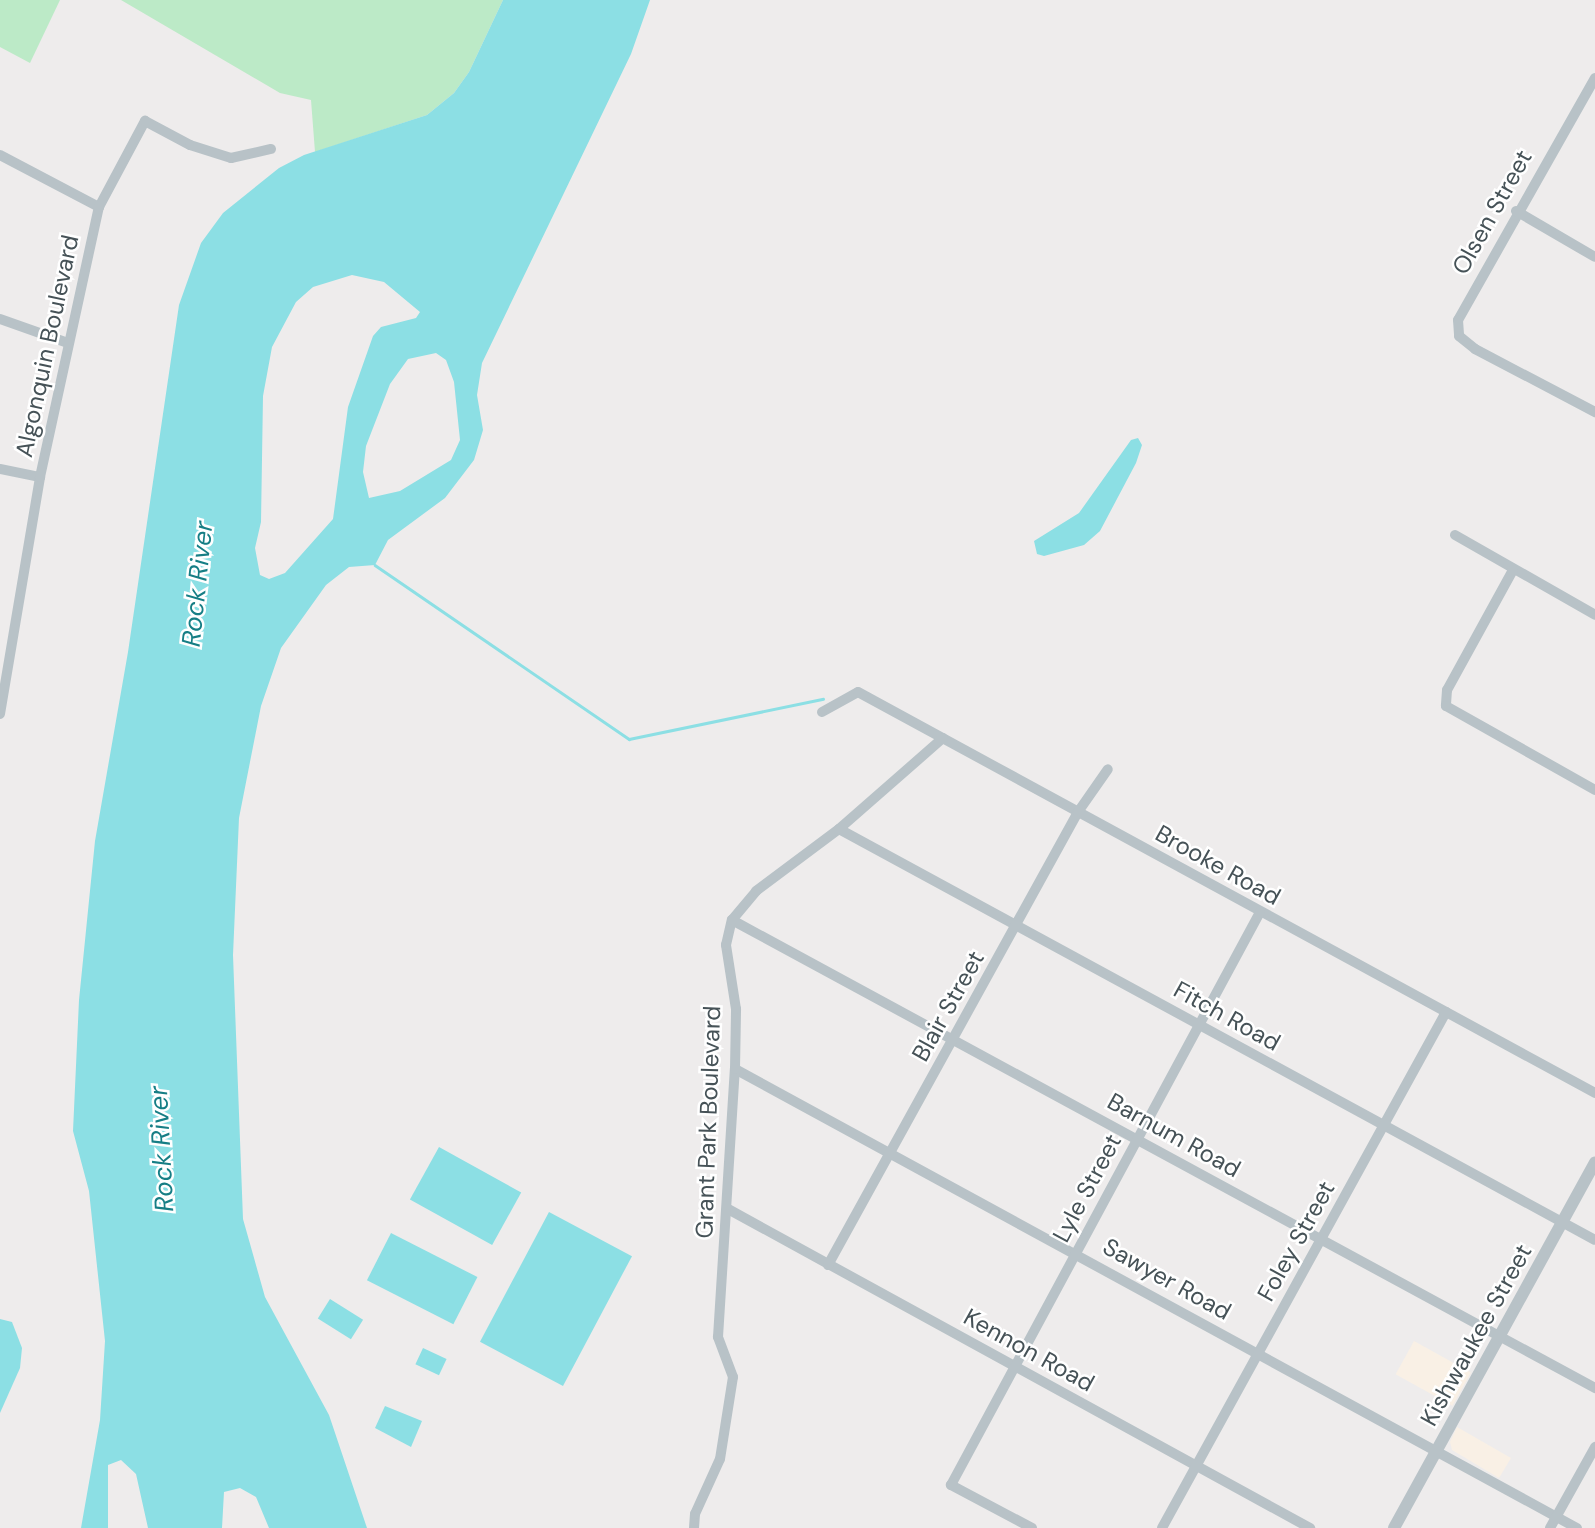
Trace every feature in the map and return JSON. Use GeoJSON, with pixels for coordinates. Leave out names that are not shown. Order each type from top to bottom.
{"type":"FeatureCollection","features":[{"type":"Feature","properties":{"kind":"street","name":"Olsen Street"},"geometry":{"type":"LineString","coordinates":[[1595,78],[1562,142],[1550,150],[1458,320],[1459,336],[1475,349],[1595,412]]}},
{"type":"Feature","properties":{"kind":"street","name":"Algonquin Boulevard"},"geometry":{"type":"LineString","coordinates":[[0,714],[40,477],[99,207],[145,121],[190,145],[232,158],[271,149]]}},
{"type":"Feature","properties":{"kind":"street"},"geometry":{"type":"LineString","coordinates":[[0,155],[99,207]]}},
{"type":"Feature","properties":{"kind":"street"},"geometry":{"type":"LineString","coordinates":[[1516,211],[1595,257]]}},
{"type":"Feature","properties":{"kind":"street"},"geometry":{"type":"LineString","coordinates":[[0,318],[68,343]]}},
{"type":"Feature","properties":{"kind":"street"},"geometry":{"type":"LineString","coordinates":[[0,469],[40,477]]}},
{"type":"Feature","properties":{"kind":"street"},"geometry":{"type":"LineString","coordinates":[[1455,535],[1595,615]]}},
{"type":"Feature","properties":{"kind":"street"},"geometry":{"type":"LineString","coordinates":[[1513,570],[1447,690],[1446,706],[1595,790]]}},
{"type":"Feature","properties":{"kind":"street","name":"Brooke Road"},"geometry":{"type":"LineString","coordinates":[[822,712],[858,692],[1595,1093]]}},
{"type":"Feature","properties":{"kind":"street"},"geometry":{"type":"LineString","coordinates":[[732,920],[756,891],[839,829],[943,738]]}},
{"type":"Feature","properties":{"kind":"street","name":"Blair Street"},"geometry":{"type":"LineString","coordinates":[[828,1265],[1079,813],[1108,769]]}},
{"type":"Feature","properties":{"kind":"street","name":"Fitch Road"},"geometry":{"type":"LineString","coordinates":[[839,829],[1595,1240]]}},
{"type":"Feature","properties":{"kind":"street","name":"Lyle Street"},"geometry":{"type":"LineString","coordinates":[[1032,1528],[951,1485],[1013,1365],[1261,912]]}},
{"type":"Feature","properties":{"kind":"street","name":"Barnum Road"},"geometry":{"type":"LineString","coordinates":[[732,920],[1595,1388]]}},
{"type":"Feature","properties":{"kind":"street","name":"Grant Park Boulevard"},"geometry":{"type":"LineString","coordinates":[[694,1528],[695,1514],[720,1459],[733,1377],[718,1337],[736,1069],[736,1009],[726,945],[732,920]]}},
{"type":"Feature","properties":{"kind":"street","name":"Foley Street"},"geometry":{"type":"LineString","coordinates":[[1162,1528],[1446,1012]]}},
{"type":"Feature","properties":{"kind":"street","name":"Sawyer Road"},"geometry":{"type":"LineString","coordinates":[[736,1069],[1577,1528]]}},
{"type":"Feature","properties":{"kind":"street","name":"Kishwaukee Street"},"geometry":{"type":"LineString","coordinates":[[1394,1528],[1595,1163]]}},
{"type":"Feature","properties":{"kind":"street","name":"Kennon Road"},"geometry":{"type":"LineString","coordinates":[[728,1209],[1310,1528]]}},
{"type":"Feature","properties":{"kind":"street"},"geometry":{"type":"LineString","coordinates":[[1550,1528],[1595,1447]]}},
{"type":"Feature","properties":{"kind":"shaded area"},"geometry":{"type":"Polygon","coordinates":[[[1414,1341],[1471,1373],[1452,1406],[1396,1374],[1414,1341]]]}},
{"type":"Feature","properties":{"kind":"shaded area"},"geometry":{"type":"Polygon","coordinates":[[[1457,1427],[1511,1458],[1499,1478],[1452,1450],[1450,1442],[1457,1427]]]}},
{"type":"Feature","properties":{"kind":"green space"},"geometry":{"type":"Polygon","coordinates":[[[0,0],[60,0],[30,63],[0,47],[0,0]]]}},
{"type":"Feature","properties":{"kind":"green space"},"geometry":{"type":"Polygon","coordinates":[[[121,0],[503,0],[469,72],[454,93],[427,115],[315,152],[311,100],[280,93],[121,0]]]}},
{"type":"Feature","properties":{"kind":"water","name":"Rock River"},"geometry":{"type":"Polygon","coordinates":[[[503,0],[650,0],[631,54],[482,363],[477,395],[483,430],[474,460],[445,498],[388,540],[375,565],[349,567],[326,585],[281,648],[261,706],[239,818],[233,955],[243,1219],[265,1297],[329,1415],[367,1528],[269,1528],[256,1497],[240,1488],[224,1492],[222,1528],[148,1528],[136,1474],[121,1460],[108,1465],[108,1528],[81,1528],[100,1420],[105,1341],[89,1191],[73,1131],[79,1000],[95,841],[128,652],[179,305],[201,243],[223,213],[279,168],[304,155],[427,115],[454,93],[469,72],[503,0]],[[352,275],[313,287],[296,302],[272,347],[263,396],[261,522],[255,548],[260,575],[269,579],[285,573],[333,519],[348,407],[373,336],[381,327],[416,318],[420,312],[384,282],[352,275]],[[436,353],[408,359],[390,384],[366,446],[363,472],[369,498],[400,491],[451,460],[460,440],[454,382],[446,360],[436,353]]]}},
{"type":"Feature","properties":{"kind":"water"},"geometry":{"type":"Polygon","coordinates":[[[1138,438],[1142,445],[1136,463],[1100,531],[1084,545],[1044,556],[1037,554],[1034,541],[1079,513],[1131,440],[1138,438]]]}},
{"type":"Feature","properties":{"kind":"water"},"geometry":{"type":"Polygon","coordinates":[[[439,1147],[521,1193],[492,1245],[410,1199],[439,1147]]]}},
{"type":"Feature","properties":{"kind":"water"},"geometry":{"type":"Polygon","coordinates":[[[549,1212],[632,1256],[563,1386],[480,1342],[549,1212]]]}},
{"type":"Feature","properties":{"kind":"water"},"geometry":{"type":"Polygon","coordinates":[[[391,1233],[477,1277],[453,1324],[367,1280],[391,1233]]]}},
{"type":"Feature","properties":{"kind":"water"},"geometry":{"type":"Polygon","coordinates":[[[330,1299],[363,1320],[351,1339],[318,1319],[330,1299]]]}},
{"type":"Feature","properties":{"kind":"water"},"geometry":{"type":"Polygon","coordinates":[[[0,1319],[12,1322],[22,1348],[20,1368],[0,1413],[0,1319]]]}},
{"type":"Feature","properties":{"kind":"water"},"geometry":{"type":"Polygon","coordinates":[[[423,1348],[447,1359],[439,1375],[415,1364],[423,1348]]]}},
{"type":"Feature","properties":{"kind":"water"},"geometry":{"type":"Polygon","coordinates":[[[385,1406],[422,1421],[411,1447],[375,1428],[385,1406]]]}},
{"type":"Feature","properties":{"kind":"waterway"},"geometry":{"type":"LineString","coordinates":[[375,565],[629,739],[823,699]]}}]}
